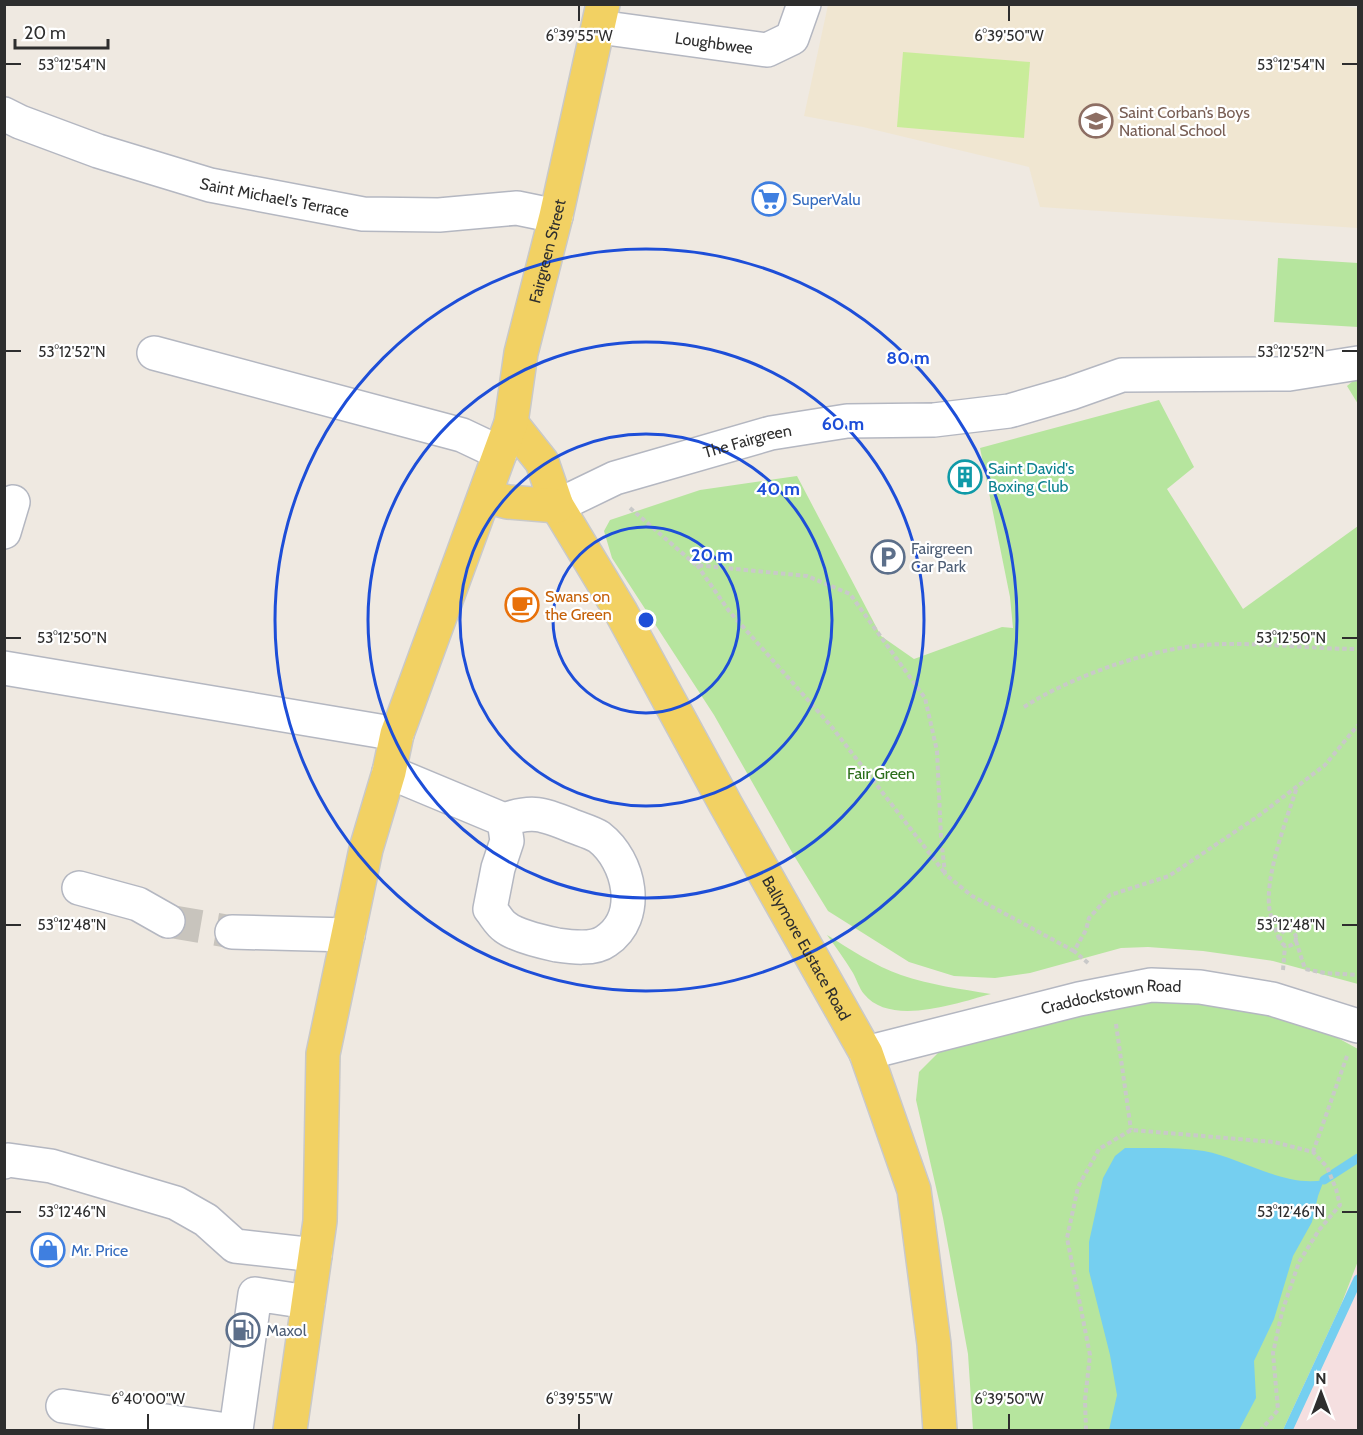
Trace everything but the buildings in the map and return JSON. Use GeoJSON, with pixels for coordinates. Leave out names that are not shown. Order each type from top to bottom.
{"type":"FeatureCollection","features":[{"type":"Feature","properties":{"kind":"main road","name":"Fairgreen Street"},"geometry":{"type":"LineString","coordinates":[[290,1431],[320,1221],[323,1054],[366,849],[398,734],[511,423],[521,353],[556,216],[601,16]]}},
{"type":"Feature","properties":{"kind":"main road","name":"Ballymore Eustace Road"},"geometry":{"type":"LineString","coordinates":[[511,423],[542,462],[557,506],[621,612],[726,806],[866,1053],[914,1190],[934,1344],[940,1431]]}},
{"type":"Feature","properties":{"kind":"main road"},"geometry":{"type":"LineString","coordinates":[[485,496],[507,502],[557,506]]}},
{"type":"Feature","properties":{"kind":"street","name":"Loughbwee"},"geometry":{"type":"LineString","coordinates":[[601,16],[767,50],[792,38],[804,4]]}},
{"type":"Feature","properties":{"kind":"street","name":"Saint Michael's Terrace"},"geometry":{"type":"LineString","coordinates":[[4,114],[98,151],[210,185],[363,214],[439,215],[517,208],[556,216]]}},
{"type":"Feature","properties":{"kind":"street"},"geometry":{"type":"LineString","coordinates":[[154,352],[462,435],[500,453]]}},
{"type":"Feature","properties":{"kind":"street","name":"The Fairgreen"},"geometry":{"type":"LineString","coordinates":[[557,506],[615,477],[771,433],[847,421],[934,420],[1009,411],[1122,375],[1289,374],[1359,363]]}},
{"type":"Feature","properties":{"kind":"street"},"geometry":{"type":"LineString","coordinates":[[4,668],[398,734]]}},
{"type":"Feature","properties":{"kind":"street"},"geometry":{"type":"LineString","coordinates":[[389,772],[504,820],[520,814],[544,814],[599,837],[623,870],[628,890],[627,909],[621,925],[605,942],[577,948],[539,942],[505,927],[490,909],[498,868],[507,841],[504,820]]}},
{"type":"Feature","properties":{"kind":"street"},"geometry":{"type":"LineString","coordinates":[[79,888],[138,904],[168,921]]}},
{"type":"Feature","properties":{"kind":"street"},"geometry":{"type":"LineString","coordinates":[[232,933],[348,934]]}},
{"type":"Feature","properties":{"kind":"street","name":"Craddockstown Road"},"geometry":{"type":"LineString","coordinates":[[866,1053],[1079,999],[1151,985],[1200,987],[1272,999],[1358,1026]]}},
{"type":"Feature","properties":{"kind":"street"},"geometry":{"type":"LineString","coordinates":[[4,1162],[8,1160],[51,1166],[176,1203],[206,1220],[235,1246],[315,1255]]}},
{"type":"Feature","properties":{"kind":"street"},"geometry":{"type":"LineString","coordinates":[[236,1431],[255,1294],[309,1302]]}},
{"type":"Feature","properties":{"kind":"street"},"geometry":{"type":"LineString","coordinates":[[63,1406],[227,1431]]}},
{"type":"Feature","properties":{"kind":"path"},"geometry":{"type":"LineString","coordinates":[[615,477],[630,507],[696,565],[729,611],[831,726],[945,874],[972,896],[1074,951],[1088,963]]}},
{"type":"Feature","properties":{"kind":"path"},"geometry":{"type":"LineString","coordinates":[[696,565],[807,576],[850,594],[925,698],[937,751],[940,837],[945,874]]}},
{"type":"Feature","properties":{"kind":"path"},"geometry":{"type":"LineString","coordinates":[[1024,707],[1044,695],[1133,658],[1195,646],[1252,645],[1359,649]]}},
{"type":"Feature","properties":{"kind":"path"},"geometry":{"type":"LineString","coordinates":[[1074,951],[1086,930],[1089,918],[1110,895],[1169,876],[1257,817],[1325,765],[1359,725]]}},
{"type":"Feature","properties":{"kind":"path"},"geometry":{"type":"LineString","coordinates":[[1296,941],[1288,947],[1282,944],[1269,911],[1270,882],[1297,786]]}},
{"type":"Feature","properties":{"kind":"path"},"geometry":{"type":"LineString","coordinates":[[1279,939],[1284,931],[1290,930],[1295,934],[1305,969],[1359,975]]}},
{"type":"Feature","properties":{"kind":"path"},"geometry":{"type":"LineString","coordinates":[[1115,1021],[1131,1130]]}},
{"type":"Feature","properties":{"kind":"path"},"geometry":{"type":"LineString","coordinates":[[1313,1152],[1358,1026]]}},
{"type":"Feature","properties":{"kind":"path"},"geometry":{"type":"LineString","coordinates":[[1086,1431],[1085,1400],[1090,1355],[1067,1238],[1078,1186],[1099,1149],[1131,1130],[1274,1142],[1313,1152],[1327,1167],[1340,1205],[1319,1230],[1299,1262],[1282,1312],[1273,1353],[1278,1410],[1261,1431]]}},
{"type":"Feature","properties":{"kind":"shaded area","name":"Saint Corban’s Boys National School"},"geometry":{"type":"Polygon","coordinates":[[[1317,4],[1358,8],[1358,228],[1040,207],[1029,167],[863,127],[804,116],[828,5],[1317,4]]]}},
{"type":"Feature","properties":{"kind":"shaded area"},"geometry":{"type":"Polygon","coordinates":[[[1358,1261],[1358,1430],[1283,1430],[1341,1305],[1358,1261]]]}},
{"type":"Feature","properties":{"kind":"green space"},"geometry":{"type":"Polygon","coordinates":[[[903,52],[1030,62],[1024,138],[897,127],[903,52]]]}},
{"type":"Feature","properties":{"kind":"green space"},"geometry":{"type":"Polygon","coordinates":[[[1278,258],[1358,263],[1358,327],[1274,322],[1278,258]]]}},
{"type":"Feature","properties":{"kind":"green space"},"geometry":{"type":"Polygon","coordinates":[[[1358,377],[1358,404],[1347,386],[1358,377]]]}},
{"type":"Feature","properties":{"kind":"green space","name":"Fair Green"},"geometry":{"type":"Polygon","coordinates":[[[1159,400],[1194,467],[1167,489],[1243,609],[1358,526],[1358,984],[1273,961],[1203,951],[1148,947],[1121,948],[1030,973],[995,978],[954,976],[909,962],[828,911],[714,715],[612,558],[604,531],[610,520],[700,490],[797,476],[881,636],[914,659],[1002,627],[1013,628],[1010,597],[980,448],[1159,400]]]}},
{"type":"Feature","properties":{"kind":"green space"},"geometry":{"type":"Polygon","coordinates":[[[827,935],[872,962],[901,975],[934,984],[991,994],[924,1010],[890,1009],[876,1004],[864,994],[850,968],[827,935]]]}},
{"type":"Feature","properties":{"kind":"green space"},"geometry":{"type":"Polygon","coordinates":[[[1151,998],[1199,999],[1269,1013],[1336,1037],[1358,1049],[1358,1261],[1341,1305],[1283,1430],[973,1430],[968,1354],[943,1218],[916,1100],[919,1072],[942,1049],[1151,998]]]}},
{"type":"Feature","properties":{"kind":"water"},"geometry":{"type":"Polygon","coordinates":[[[1125,1148],[1175,1148],[1204,1151],[1294,1180],[1324,1180],[1312,1222],[1293,1256],[1274,1319],[1254,1361],[1256,1398],[1239,1430],[1109,1430],[1117,1395],[1110,1355],[1089,1271],[1089,1242],[1103,1178],[1115,1156],[1125,1148]]]}},
{"type":"Feature","properties":{"kind":"waterway"},"geometry":{"type":"LineString","coordinates":[[1324,1180],[1358,1158]]}},
{"type":"Feature","properties":{"kind":"waterway"},"geometry":{"type":"LineString","coordinates":[[1288,1430],[1358,1279]]}},
{"type":"Feature","properties":{"kind":"tunnel"},"geometry":{"type":"LineString","coordinates":[[168,921],[232,932]]}},
{"type":"Feature","properties":{"kind":"place","name":"Saint Corban’s Boys National School"},"geometry":{"type":"Point","coordinates":[1096,121]}},
{"type":"Feature","properties":{"kind":"place","name":"SuperValu"},"geometry":{"type":"Point","coordinates":[769,199]}},
{"type":"Feature","properties":{"kind":"place","name":"Saint David's Boxing Club"},"geometry":{"type":"Point","coordinates":[965,477]}},
{"type":"Feature","properties":{"kind":"place","name":"Fairgreen Car Park"},"geometry":{"type":"Point","coordinates":[888,557]}},
{"type":"Feature","properties":{"kind":"place","name":"Swans on the Green"},"geometry":{"type":"Point","coordinates":[522,605]}},
{"type":"Feature","properties":{"kind":"place","name":"Mr. Price"},"geometry":{"type":"Point","coordinates":[48,1250]}},
{"type":"Feature","properties":{"kind":"place","name":"Maxol"},"geometry":{"type":"Point","coordinates":[243,1330]}}]}
